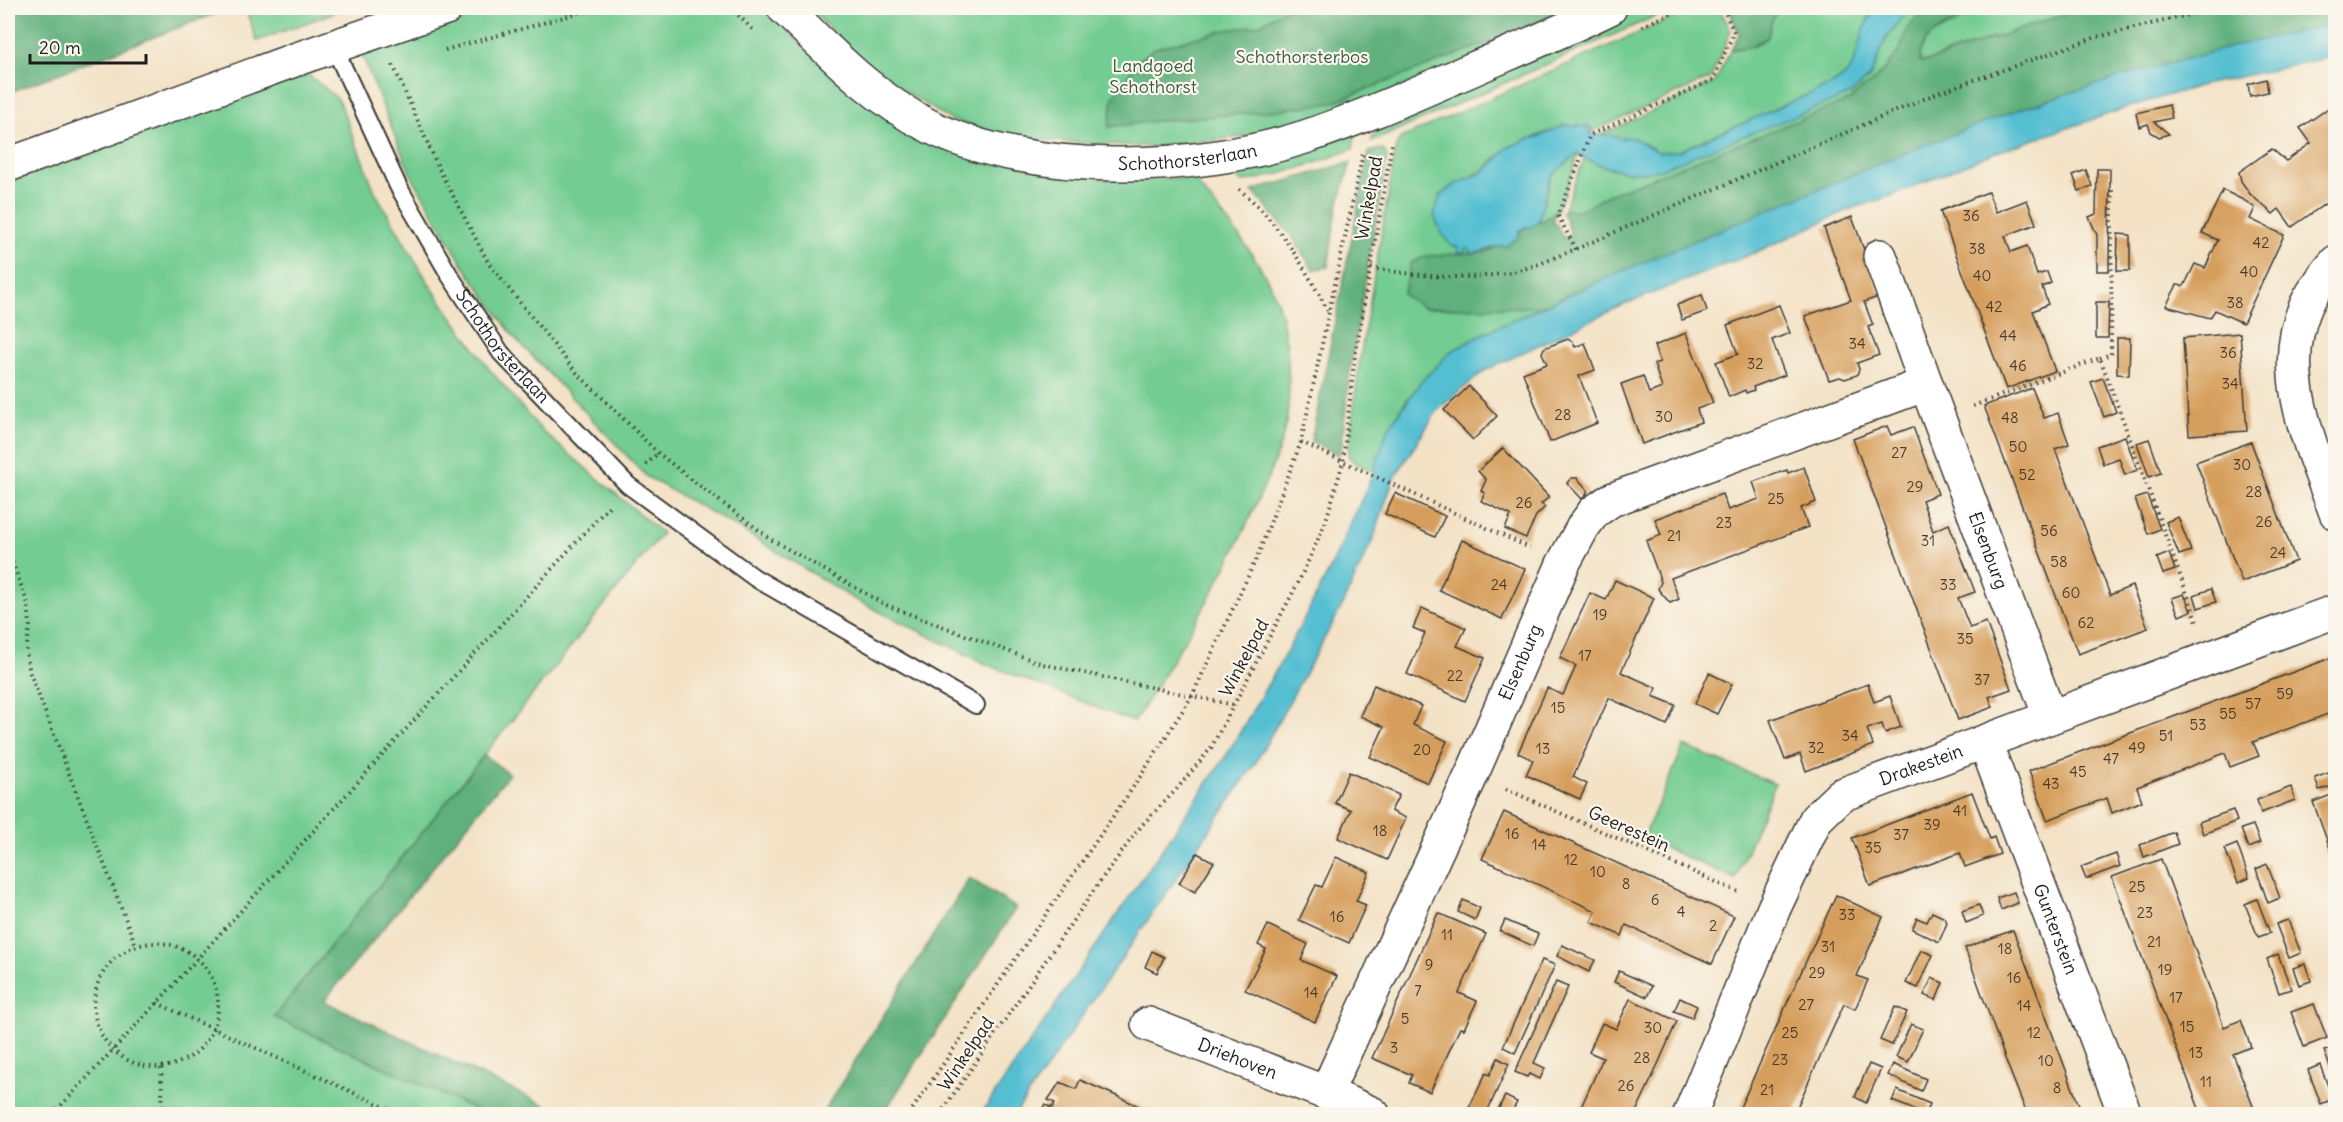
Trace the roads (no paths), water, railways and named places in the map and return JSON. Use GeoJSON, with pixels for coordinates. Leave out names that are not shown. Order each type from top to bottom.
{"type":"FeatureCollection","features":[{"type":"Feature","properties":{"kind":"street"},"geometry":{"type":"LineString","coordinates":[[8,165],[446,8]]}},
{"type":"Feature","properties":{"kind":"street","name":"Schothorsterlaan"},"geometry":{"type":"LineString","coordinates":[[784,8],[877,93],[927,126],[987,148],[1050,160],[1122,164],[1194,158],[1269,147],[1304,137],[1384,124],[1610,8]]}},
{"type":"Feature","properties":{"kind":"street","name":"Elsenburg"},"geometry":{"type":"LineString","coordinates":[[1880,256],[2050,717]]}},
{"type":"Feature","properties":{"kind":"street"},"geometry":{"type":"LineString","coordinates":[[2336,262],[2321,279],[2304,308],[2295,342],[2296,377],[2301,416],[2336,513]]}},
{"type":"Feature","properties":{"kind":"street","name":"Elsenburg"},"geometry":{"type":"LineString","coordinates":[[1326,1093],[1472,774],[1563,564],[1594,512],[1611,501],[1926,384]]}},
{"type":"Feature","properties":{"kind":"street","name":"Drakestein"},"geometry":{"type":"LineString","coordinates":[[1690,1114],[1774,908],[1816,819],[1841,795],[2336,611]]}},
{"type":"Feature","properties":{"kind":"street","name":"Gunterstein"},"geometry":{"type":"LineString","coordinates":[[1985,742],[2125,1114]]}},
{"type":"Feature","properties":{"kind":"street","name":"Driehoven"},"geometry":{"type":"LineString","coordinates":[[1148,1024],[1326,1093]]}},
{"type":"Feature","properties":{"kind":"street"},"geometry":{"type":"LineString","coordinates":[[1326,1093],[1373,1114]]}},
{"type":"Feature","properties":{"kind":"lane","name":"Schothorsterlaan"},"geometry":{"type":"LineString","coordinates":[[334,47],[398,186],[450,276],[501,353],[628,485],[755,578],[976,705]]}},
{"type":"Feature","properties":{"kind":"water"},"geometry":{"type":"Polygon","coordinates":[[[1877,8],[1913,8],[1907,11],[1886,39],[1870,77],[1851,94],[1653,172],[1627,172],[1602,166],[1577,154],[1551,176],[1538,222],[1519,231],[1518,237],[1505,247],[1503,245],[1473,254],[1468,248],[1465,252],[1458,252],[1458,247],[1451,246],[1441,232],[1434,216],[1444,192],[1485,170],[1507,148],[1564,125],[1589,127],[1592,130],[1589,133],[1593,134],[1622,139],[1624,137],[1634,138],[1659,152],[1679,151],[1835,83],[1850,70],[1864,29],[1877,8]]]}},
{"type":"Feature","properties":{"kind":"water"},"geometry":{"type":"Polygon","coordinates":[[[2335,23],[2335,56],[2203,85],[2135,105],[1991,154],[1891,196],[1853,208],[1754,253],[1623,305],[1486,370],[1452,397],[1437,411],[1393,480],[1374,537],[1340,610],[1256,762],[1015,1114],[981,1114],[1228,753],[1286,653],[1329,571],[1370,481],[1387,431],[1419,384],[1450,352],[1483,334],[1615,274],[1922,146],[2026,107],[2133,73],[2335,23]]]}},
{"type":"Feature","properties":{"kind":"park label","name":"Schothorsterbos"},"geometry":{"type":"Point","coordinates":[1302,57]}},
{"type":"Feature","properties":{"kind":"park label","name":"Landgoed Schothorst"},"geometry":{"type":"Point","coordinates":[1153,76]}}]}
